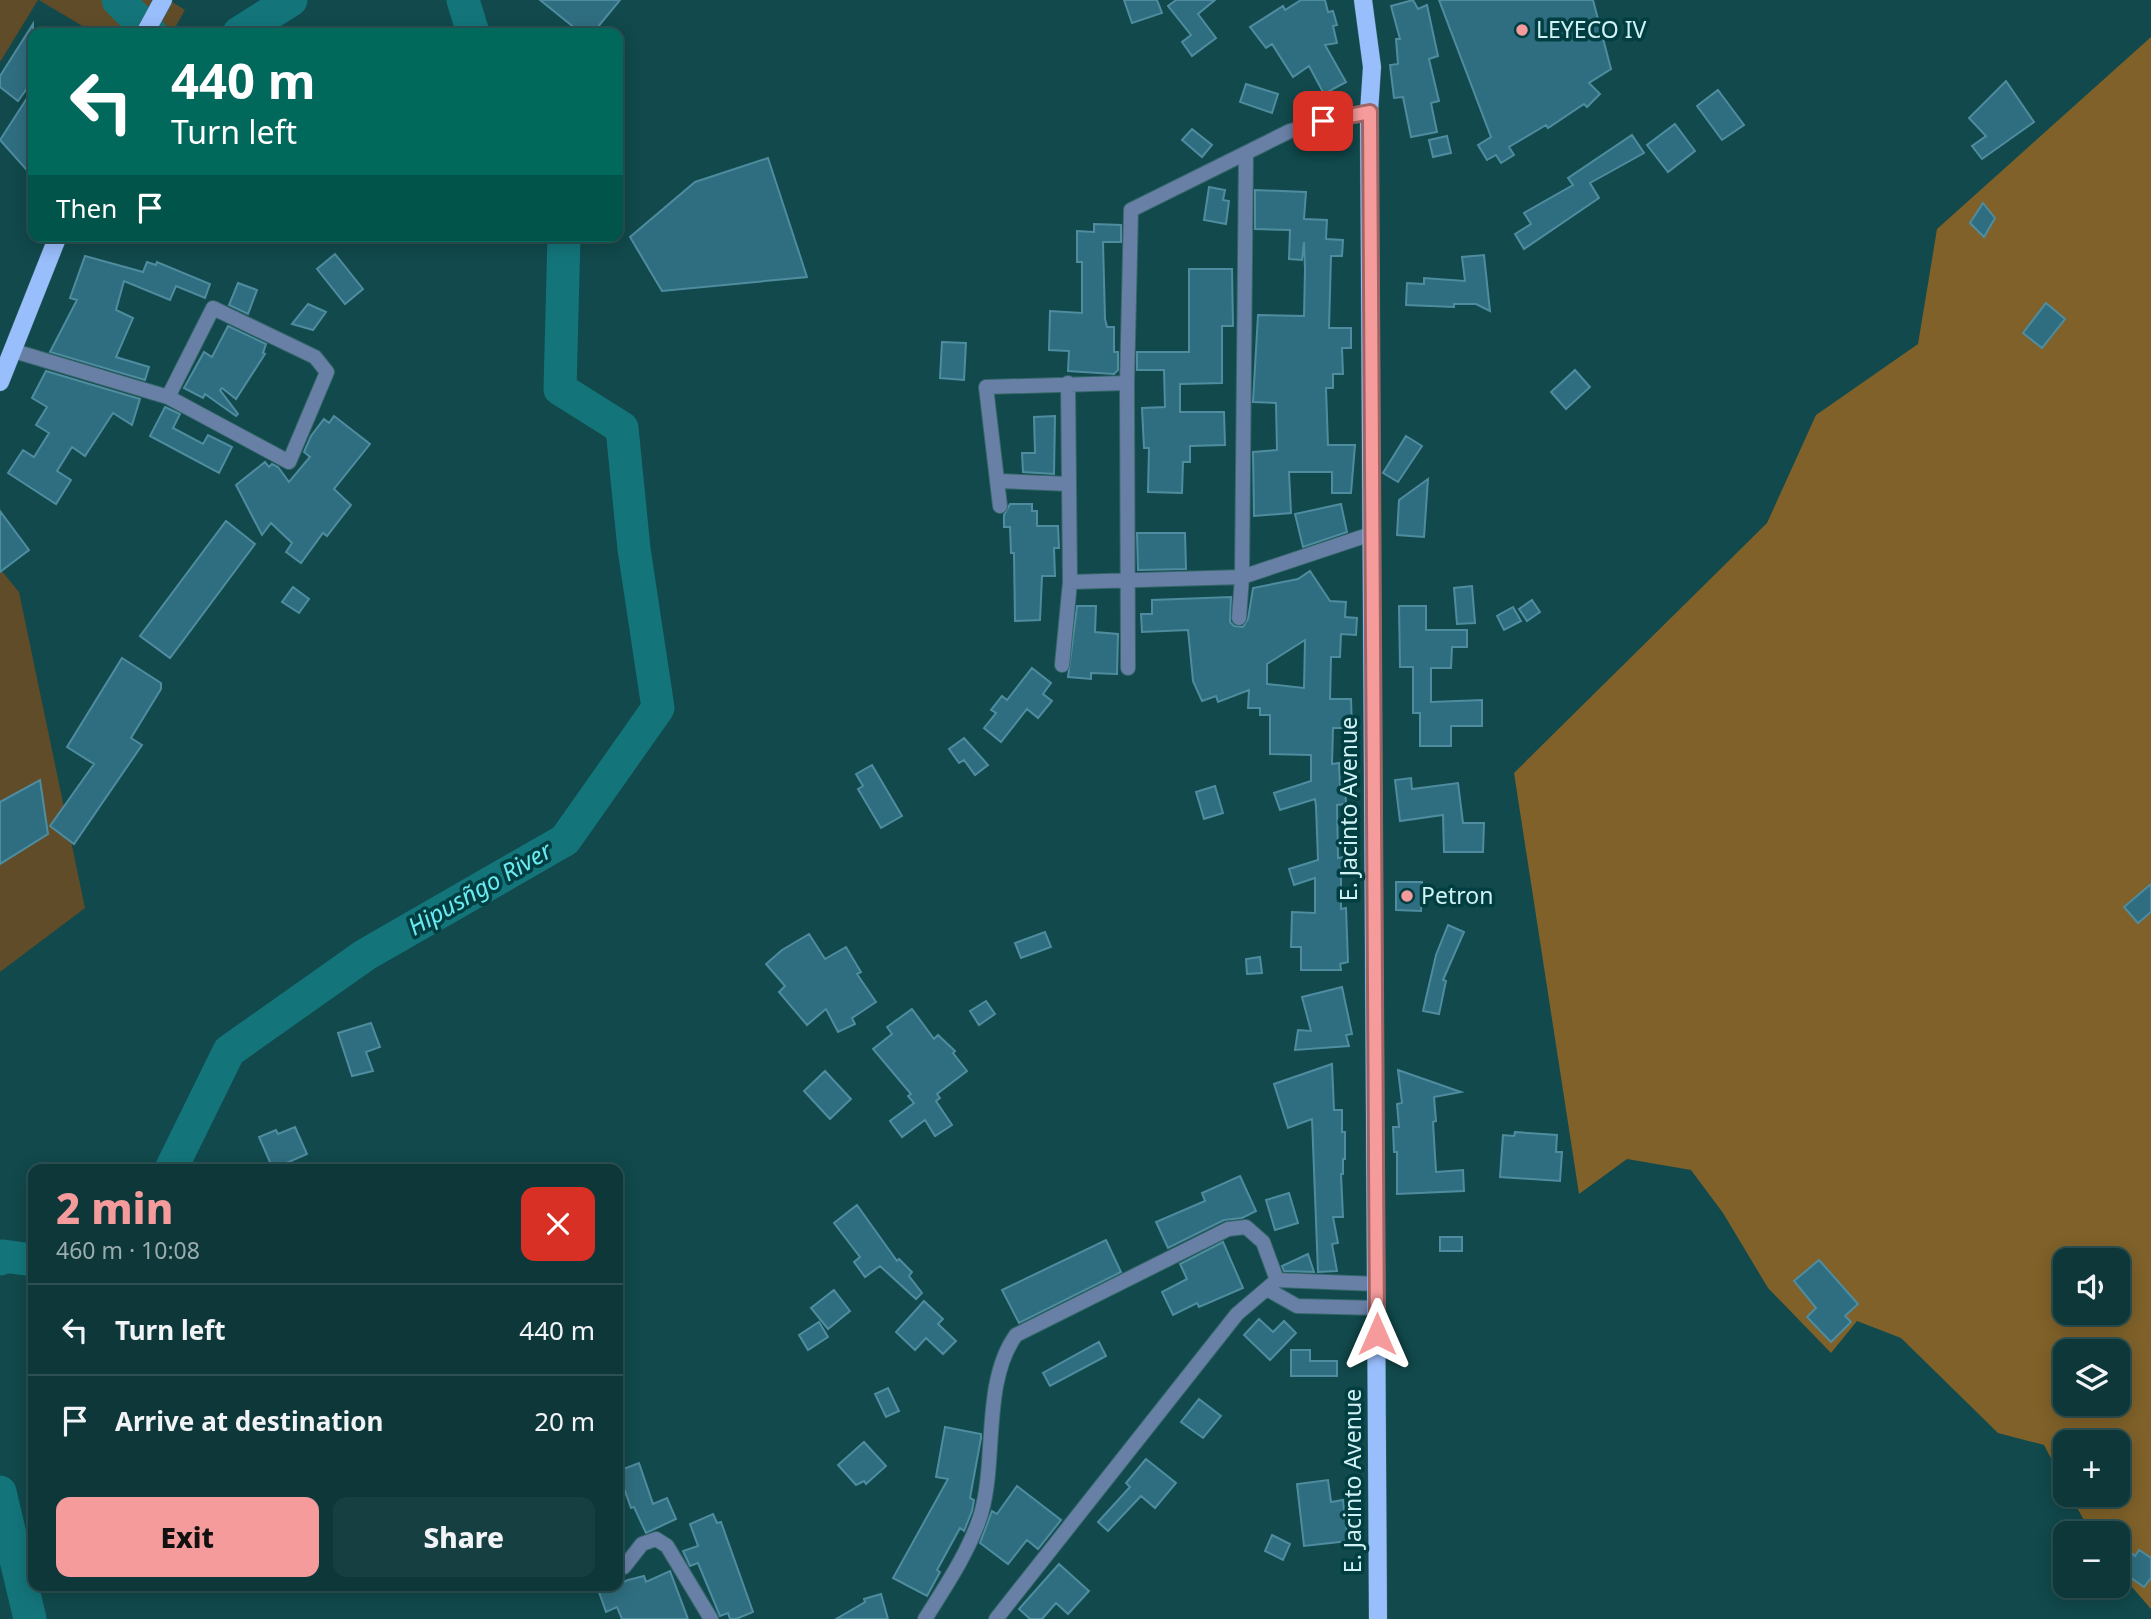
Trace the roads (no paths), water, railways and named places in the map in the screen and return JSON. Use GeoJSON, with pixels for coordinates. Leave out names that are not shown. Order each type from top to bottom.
{"type":"FeatureCollection","features":[{"type":"Feature","properties":{"kind":"main road"},"geometry":{"type":"LineString","coordinates":[[148,28],[163,0]]}},
{"type":"Feature","properties":{"kind":"main road","name":"E. Jacinto Avenue"},"geometry":{"type":"LineString","coordinates":[[1363,0],[1372,67],[1371,534],[1378,1619]]}},
{"type":"Feature","properties":{"kind":"main road"},"geometry":{"type":"LineString","coordinates":[[0,382],[56,242]]}},
{"type":"Feature","properties":{"kind":"street"},"geometry":{"type":"LineString","coordinates":[[1128,668],[1127,383],[1131,210],[1290,131],[1370,112]]}},
{"type":"Feature","properties":{"kind":"street"},"geometry":{"type":"LineString","coordinates":[[1239,618],[1242,577],[1246,153]]}},
{"type":"Feature","properties":{"kind":"street"},"geometry":{"type":"LineString","coordinates":[[14,351],[168,397],[289,463],[327,372],[315,357],[213,309],[168,397]]}},
{"type":"Feature","properties":{"kind":"street"},"geometry":{"type":"LineString","coordinates":[[1062,665],[1070,582],[1068,383]]}},
{"type":"Feature","properties":{"kind":"street"},"geometry":{"type":"LineString","coordinates":[[1000,506],[986,387],[1127,383]]}},
{"type":"Feature","properties":{"kind":"street"},"geometry":{"type":"LineString","coordinates":[[999,481],[1069,484]]}},
{"type":"Feature","properties":{"kind":"street"},"geometry":{"type":"LineString","coordinates":[[1070,582],[1129,578],[1242,577],[1371,534]]}},
{"type":"Feature","properties":{"kind":"street"},"geometry":{"type":"LineString","coordinates":[[925,1619],[948,1581],[980,1514],[999,1374],[1005,1350],[1016,1335],[1228,1229],[1246,1227],[1263,1242],[1272,1284],[1297,1306],[1377,1308]]}},
{"type":"Feature","properties":{"kind":"street"},"geometry":{"type":"LineString","coordinates":[[996,1619],[1237,1314],[1272,1284],[1377,1284]]}},
{"type":"Feature","properties":{"kind":"street"},"geometry":{"type":"LineString","coordinates":[[624,1567],[642,1544],[656,1539],[667,1546],[711,1619]]}},
{"type":"Feature","properties":{"kind":"waterway","name":"Hipusñgo River"},"geometry":{"type":"LineString","coordinates":[[118,0],[146,28]]}},
{"type":"Feature","properties":{"kind":"waterway","name":"Hipusñgo River"},"geometry":{"type":"LineString","coordinates":[[247,28],[291,0]]}},
{"type":"Feature","properties":{"kind":"waterway","name":"Hipusñgo River"},"geometry":{"type":"LineString","coordinates":[[463,0],[471,28]]}},
{"type":"Feature","properties":{"kind":"waterway","name":"Hipusñgo River"},"geometry":{"type":"LineString","coordinates":[[173,1164],[229,1051],[365,955],[565,840],[658,708],[634,549],[622,428],[560,389],[564,242]]}},
{"type":"Feature","properties":{"kind":"waterway","name":"Hipusñgo River"},"geometry":{"type":"LineString","coordinates":[[0,1259],[3,1256],[28,1259]]}},
{"type":"Feature","properties":{"kind":"waterway","name":"Hipusñgo River"},"geometry":{"type":"LineString","coordinates":[[0,1492],[30,1619]]}},
{"type":"Feature","properties":{"kind":"place","name":"LEYECO IV"},"geometry":{"type":"Point","coordinates":[1522,30]}},
{"type":"Feature","properties":{"kind":"place","name":"Petron"},"geometry":{"type":"Point","coordinates":[1407,896]}}]}
